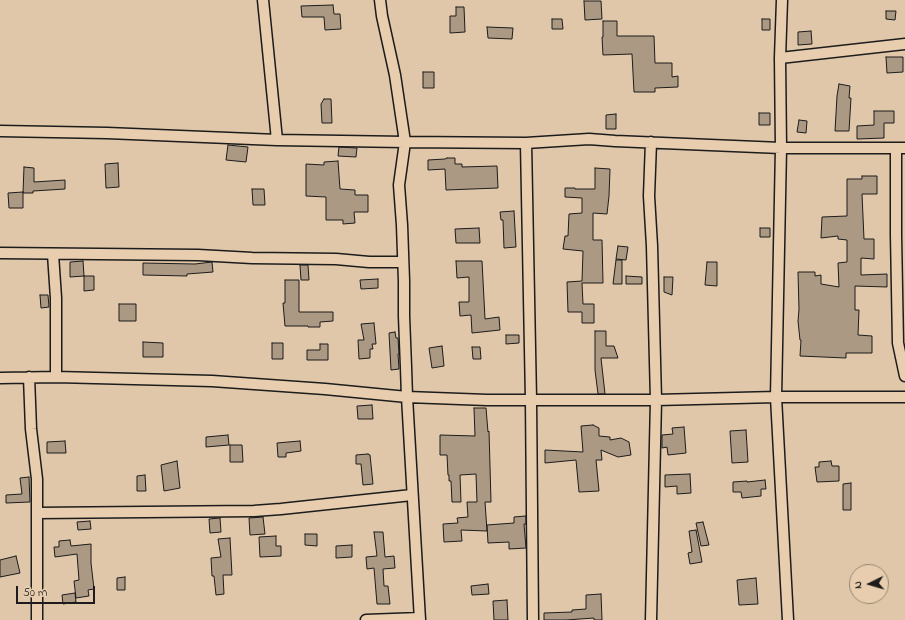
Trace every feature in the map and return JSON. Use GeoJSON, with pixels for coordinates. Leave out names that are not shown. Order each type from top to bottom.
{"type":"FeatureCollection","features":[{"type":"Feature","properties":{"kind":"street"},"geometry":{"type":"LineString","coordinates":[[263,0],[277,140]]}},
{"type":"Feature","properties":{"kind":"street"},"geometry":{"type":"LineString","coordinates":[[366,620],[420,619],[407,397],[402,225],[399,185],[405,142],[395,75],[380,0]]}},
{"type":"Feature","properties":{"kind":"street"},"geometry":{"type":"LineString","coordinates":[[782,0],[780,58],[781,148],[776,397],[788,620]]}},
{"type":"Feature","properties":{"kind":"street"},"geometry":{"type":"LineString","coordinates":[[780,58],[905,44]]}},
{"type":"Feature","properties":{"kind":"street"},"geometry":{"type":"LineString","coordinates":[[0,131],[107,133],[277,140],[526,143],[589,139],[781,148],[900,148],[896,235],[898,343],[905,376]]}},
{"type":"Feature","properties":{"kind":"street"},"geometry":{"type":"LineString","coordinates":[[651,142],[649,196],[652,246],[656,400],[651,620]]}},
{"type":"Feature","properties":{"kind":"street"},"geometry":{"type":"LineString","coordinates":[[526,143],[531,400],[533,620]]}},
{"type":"Feature","properties":{"kind":"street"},"geometry":{"type":"LineString","coordinates":[[0,253],[198,255],[403,262]]}},
{"type":"Feature","properties":{"kind":"street"},"geometry":{"type":"LineString","coordinates":[[53,254],[56,298],[56,377]]}},
{"type":"Feature","properties":{"kind":"street"},"geometry":{"type":"LineString","coordinates":[[29,377],[31,429],[37,480],[37,620]]}},
{"type":"Feature","properties":{"kind":"street"},"geometry":{"type":"LineString","coordinates":[[0,378],[56,377],[212,381],[325,389],[407,397],[487,400],[656,400],[776,397],[905,397]]}},
{"type":"Feature","properties":{"kind":"street"},"geometry":{"type":"LineString","coordinates":[[37,513],[254,511],[412,495]]}},
{"type":"Feature","properties":{"kind":"building"},"geometry":{"type":"Polygon","coordinates":[[[584,1],[601,1],[602,19],[585,20],[584,1]]]}},
{"type":"Feature","properties":{"kind":"building"},"geometry":{"type":"Polygon","coordinates":[[[333,5],[334,14],[340,14],[341,29],[325,30],[324,17],[302,17],[301,6],[333,5]]]}},
{"type":"Feature","properties":{"kind":"building"},"geometry":{"type":"Polygon","coordinates":[[[456,7],[464,7],[465,32],[450,33],[450,16],[456,16],[456,7]]]}},
{"type":"Feature","properties":{"kind":"building"},"geometry":{"type":"Polygon","coordinates":[[[886,11],[896,11],[895,20],[886,19],[886,11]]]}},
{"type":"Feature","properties":{"kind":"building"},"geometry":{"type":"Polygon","coordinates":[[[552,19],[562,19],[563,29],[552,29],[552,19]]]}},
{"type":"Feature","properties":{"kind":"building"},"geometry":{"type":"Polygon","coordinates":[[[762,19],[770,19],[770,30],[762,30],[762,19]]]}},
{"type":"Feature","properties":{"kind":"building"},"geometry":{"type":"Polygon","coordinates":[[[603,21],[617,21],[617,36],[654,36],[655,63],[672,63],[672,77],[678,76],[678,87],[655,88],[655,92],[634,92],[632,54],[603,55],[603,21]]]}},
{"type":"Feature","properties":{"kind":"building"},"geometry":{"type":"Polygon","coordinates":[[[487,27],[513,28],[512,39],[488,38],[487,27]]]}},
{"type":"Feature","properties":{"kind":"building"},"geometry":{"type":"Polygon","coordinates":[[[811,31],[812,44],[798,45],[798,32],[811,31]]]}},
{"type":"Feature","properties":{"kind":"building"},"geometry":{"type":"Polygon","coordinates":[[[886,57],[903,57],[903,72],[887,73],[886,57]]]}},
{"type":"Feature","properties":{"kind":"building"},"geometry":{"type":"Polygon","coordinates":[[[423,72],[434,72],[434,88],[423,88],[423,72]]]}},
{"type":"Feature","properties":{"kind":"building"},"geometry":{"type":"Polygon","coordinates":[[[839,84],[850,86],[849,98],[851,98],[849,131],[835,131],[839,84]]]}},
{"type":"Feature","properties":{"kind":"building"},"geometry":{"type":"Polygon","coordinates":[[[324,99],[331,99],[332,123],[322,123],[321,104],[324,99]]]}},
{"type":"Feature","properties":{"kind":"building"},"geometry":{"type":"Polygon","coordinates":[[[874,111],[894,111],[894,123],[884,123],[884,138],[857,139],[857,126],[874,125],[874,111]]]}},
{"type":"Feature","properties":{"kind":"building"},"geometry":{"type":"Polygon","coordinates":[[[759,113],[770,113],[770,125],[759,125],[759,113]]]}},
{"type":"Feature","properties":{"kind":"building"},"geometry":{"type":"Polygon","coordinates":[[[616,114],[616,129],[606,129],[606,115],[616,114]]]}},
{"type":"Feature","properties":{"kind":"building"},"geometry":{"type":"Polygon","coordinates":[[[799,120],[807,121],[806,133],[797,132],[799,120]]]}},
{"type":"Feature","properties":{"kind":"building"},"geometry":{"type":"Polygon","coordinates":[[[228,145],[248,147],[246,162],[226,160],[228,145]]]}},
{"type":"Feature","properties":{"kind":"building"},"geometry":{"type":"Polygon","coordinates":[[[339,147],[357,148],[356,157],[338,156],[339,147]]]}},
{"type":"Feature","properties":{"kind":"building"},"geometry":{"type":"Polygon","coordinates":[[[455,158],[455,164],[462,164],[462,167],[497,166],[498,188],[446,190],[445,169],[428,170],[428,160],[455,158]]]}},
{"type":"Feature","properties":{"kind":"building"},"geometry":{"type":"Polygon","coordinates":[[[338,161],[340,189],[355,190],[355,195],[368,195],[368,212],[354,212],[355,223],[343,224],[343,220],[326,220],[326,197],[306,196],[306,164],[324,165],[324,162],[338,161]]]}},
{"type":"Feature","properties":{"kind":"building"},"geometry":{"type":"Polygon","coordinates":[[[118,163],[119,187],[106,188],[105,164],[118,163]]]}},
{"type":"Feature","properties":{"kind":"building"},"geometry":{"type":"Polygon","coordinates":[[[24,167],[34,168],[34,182],[65,180],[65,189],[23,193],[24,167]]]}},
{"type":"Feature","properties":{"kind":"building"},"geometry":{"type":"Polygon","coordinates":[[[595,168],[610,169],[607,214],[593,213],[593,240],[602,240],[603,283],[582,283],[583,304],[594,304],[594,323],[582,323],[582,312],[568,312],[567,282],[582,281],[583,251],[563,249],[565,236],[568,236],[569,214],[582,213],[582,198],[565,197],[565,188],[595,189],[595,168]]]}},
{"type":"Feature","properties":{"kind":"building"},"geometry":{"type":"Polygon","coordinates":[[[862,176],[877,176],[877,194],[862,194],[864,239],[874,239],[874,259],[861,258],[861,275],[887,274],[887,287],[855,286],[855,310],[859,310],[858,335],[872,336],[872,353],[846,353],[846,358],[800,356],[801,340],[798,321],[798,272],[815,272],[815,276],[821,275],[821,284],[839,287],[838,263],[847,262],[847,240],[838,239],[838,236],[821,238],[822,217],[847,216],[847,179],[862,179],[862,176]]]}},
{"type":"Feature","properties":{"kind":"building"},"geometry":{"type":"Polygon","coordinates":[[[252,189],[264,189],[265,205],[253,205],[252,189]]]}},
{"type":"Feature","properties":{"kind":"building"},"geometry":{"type":"Polygon","coordinates":[[[23,192],[23,208],[9,208],[8,193],[23,192]]]}},
{"type":"Feature","properties":{"kind":"building"},"geometry":{"type":"Polygon","coordinates":[[[514,211],[516,247],[504,248],[503,220],[501,220],[500,212],[514,211]]]}},
{"type":"Feature","properties":{"kind":"building"},"geometry":{"type":"Polygon","coordinates":[[[479,228],[480,243],[456,243],[455,229],[479,228]]]}},
{"type":"Feature","properties":{"kind":"building"},"geometry":{"type":"Polygon","coordinates":[[[760,228],[770,228],[770,237],[760,237],[760,228]]]}},
{"type":"Feature","properties":{"kind":"building"},"geometry":{"type":"Polygon","coordinates":[[[618,246],[628,247],[626,260],[616,259],[618,246]]]}},
{"type":"Feature","properties":{"kind":"building"},"geometry":{"type":"Polygon","coordinates":[[[616,260],[622,260],[622,284],[613,284],[616,260]]]}},
{"type":"Feature","properties":{"kind":"building"},"geometry":{"type":"Polygon","coordinates":[[[83,261],[84,276],[70,277],[70,262],[83,261]]]}},
{"type":"Feature","properties":{"kind":"building"},"geometry":{"type":"Polygon","coordinates":[[[456,261],[482,261],[485,319],[499,317],[500,330],[472,333],[471,315],[460,316],[459,302],[469,302],[469,277],[457,278],[456,261]]]}},
{"type":"Feature","properties":{"kind":"building"},"geometry":{"type":"Polygon","coordinates":[[[212,262],[213,272],[187,274],[187,276],[143,275],[143,263],[195,264],[212,262]]]}},
{"type":"Feature","properties":{"kind":"building"},"geometry":{"type":"Polygon","coordinates":[[[707,262],[717,262],[717,286],[705,285],[707,262]]]}},
{"type":"Feature","properties":{"kind":"building"},"geometry":{"type":"Polygon","coordinates":[[[300,265],[308,265],[309,280],[301,280],[300,265]]]}},
{"type":"Feature","properties":{"kind":"building"},"geometry":{"type":"Polygon","coordinates":[[[84,276],[94,276],[94,290],[84,291],[84,276]]]}},
{"type":"Feature","properties":{"kind":"building"},"geometry":{"type":"Polygon","coordinates":[[[626,276],[642,277],[642,284],[626,284],[626,276]]]}},
{"type":"Feature","properties":{"kind":"building"},"geometry":{"type":"Polygon","coordinates":[[[664,277],[673,277],[672,295],[664,292],[664,277]]]}},
{"type":"Feature","properties":{"kind":"building"},"geometry":{"type":"Polygon","coordinates":[[[378,279],[378,288],[361,289],[360,280],[378,279]]]}},
{"type":"Feature","properties":{"kind":"building"},"geometry":{"type":"Polygon","coordinates":[[[285,280],[299,280],[299,312],[333,312],[333,321],[320,322],[320,327],[285,326],[283,303],[285,303],[285,280]]]}},
{"type":"Feature","properties":{"kind":"building"},"geometry":{"type":"Polygon","coordinates":[[[40,295],[48,295],[49,307],[41,308],[40,295]]]}},
{"type":"Feature","properties":{"kind":"building"},"geometry":{"type":"Polygon","coordinates":[[[119,304],[136,304],[136,321],[119,321],[119,304]]]}},
{"type":"Feature","properties":{"kind":"building"},"geometry":{"type":"Polygon","coordinates":[[[374,323],[376,344],[372,344],[373,349],[370,349],[370,358],[359,359],[358,340],[364,340],[361,324],[374,323]]]}},
{"type":"Feature","properties":{"kind":"building"},"geometry":{"type":"Polygon","coordinates":[[[595,331],[606,331],[606,346],[614,346],[618,358],[601,358],[605,394],[598,394],[595,370],[595,331]]]}},
{"type":"Feature","properties":{"kind":"building"},"geometry":{"type":"Polygon","coordinates":[[[395,332],[396,338],[398,338],[399,369],[391,370],[389,333],[395,332]]]}},
{"type":"Feature","properties":{"kind":"building"},"geometry":{"type":"Polygon","coordinates":[[[506,335],[519,335],[519,343],[506,344],[506,335]]]}},
{"type":"Feature","properties":{"kind":"building"},"geometry":{"type":"Polygon","coordinates":[[[143,342],[163,343],[163,357],[143,357],[143,342]]]}},
{"type":"Feature","properties":{"kind":"building"},"geometry":{"type":"Polygon","coordinates":[[[272,343],[283,343],[283,359],[272,359],[272,343]]]}},
{"type":"Feature","properties":{"kind":"building"},"geometry":{"type":"Polygon","coordinates":[[[320,344],[328,344],[328,360],[307,360],[307,350],[320,350],[320,344]]]}},
{"type":"Feature","properties":{"kind":"building"},"geometry":{"type":"Polygon","coordinates":[[[442,346],[444,366],[432,368],[429,348],[442,346]]]}},
{"type":"Feature","properties":{"kind":"building"},"geometry":{"type":"Polygon","coordinates":[[[472,347],[480,347],[481,359],[473,359],[472,347]]]}},
{"type":"Feature","properties":{"kind":"building"},"geometry":{"type":"Polygon","coordinates":[[[372,405],[373,419],[358,419],[357,406],[372,405]]]}},
{"type":"Feature","properties":{"kind":"building"},"geometry":{"type":"Polygon","coordinates":[[[474,408],[486,408],[488,432],[489,431],[491,502],[485,502],[487,531],[461,530],[462,541],[444,542],[443,524],[458,523],[457,518],[468,517],[467,502],[477,502],[476,474],[460,475],[461,502],[452,502],[451,481],[449,481],[448,475],[447,455],[440,455],[440,435],[475,436],[474,408]]]}},
{"type":"Feature","properties":{"kind":"building"},"geometry":{"type":"Polygon","coordinates":[[[593,425],[599,428],[599,436],[610,437],[610,440],[621,438],[629,442],[631,455],[618,457],[601,450],[602,460],[596,460],[599,491],[579,492],[576,460],[545,463],[545,450],[583,452],[581,426],[593,425]]]}},
{"type":"Feature","properties":{"kind":"building"},"geometry":{"type":"Polygon","coordinates":[[[684,427],[686,453],[668,455],[667,447],[662,448],[662,435],[673,434],[672,428],[684,427]]]}},
{"type":"Feature","properties":{"kind":"building"},"geometry":{"type":"Polygon","coordinates":[[[746,430],[748,462],[732,463],[730,431],[746,430]]]}},
{"type":"Feature","properties":{"kind":"building"},"geometry":{"type":"Polygon","coordinates":[[[228,435],[229,445],[206,447],[206,437],[228,435]]]}},
{"type":"Feature","properties":{"kind":"building"},"geometry":{"type":"Polygon","coordinates":[[[65,441],[66,453],[47,453],[47,442],[65,441]]]}},
{"type":"Feature","properties":{"kind":"building"},"geometry":{"type":"Polygon","coordinates":[[[300,441],[301,451],[286,453],[286,457],[278,457],[277,443],[300,441]]]}},
{"type":"Feature","properties":{"kind":"building"},"geometry":{"type":"Polygon","coordinates":[[[230,445],[242,445],[243,462],[230,462],[230,445]]]}},
{"type":"Feature","properties":{"kind":"building"},"geometry":{"type":"Polygon","coordinates":[[[356,455],[370,455],[373,484],[363,485],[361,464],[356,464],[356,455]]]}},
{"type":"Feature","properties":{"kind":"building"},"geometry":{"type":"Polygon","coordinates":[[[177,461],[180,488],[164,491],[161,465],[177,461]]]}},
{"type":"Feature","properties":{"kind":"building"},"geometry":{"type":"Polygon","coordinates":[[[831,461],[832,466],[839,466],[839,481],[817,482],[815,467],[819,467],[819,462],[831,461]]]}},
{"type":"Feature","properties":{"kind":"building"},"geometry":{"type":"Polygon","coordinates":[[[690,474],[691,493],[677,494],[677,486],[665,487],[665,475],[690,474]]]}},
{"type":"Feature","properties":{"kind":"building"},"geometry":{"type":"Polygon","coordinates":[[[145,475],[146,491],[137,491],[137,476],[145,475]]]}},
{"type":"Feature","properties":{"kind":"building"},"geometry":{"type":"Polygon","coordinates":[[[29,477],[30,502],[6,503],[6,495],[22,494],[20,478],[29,477]]]}},
{"type":"Feature","properties":{"kind":"building"},"geometry":{"type":"Polygon","coordinates":[[[765,480],[766,489],[761,489],[761,496],[742,498],[741,492],[733,492],[733,482],[765,480]]]}},
{"type":"Feature","properties":{"kind":"building"},"geometry":{"type":"Polygon","coordinates":[[[851,483],[851,510],[843,510],[843,484],[851,483]]]}},
{"type":"Feature","properties":{"kind":"building"},"geometry":{"type":"Polygon","coordinates":[[[526,516],[526,524],[524,524],[526,548],[509,549],[509,542],[488,543],[487,525],[514,523],[514,517],[526,516]]]}},
{"type":"Feature","properties":{"kind":"building"},"geometry":{"type":"Polygon","coordinates":[[[263,517],[265,534],[250,535],[249,518],[263,517]]]}},
{"type":"Feature","properties":{"kind":"building"},"geometry":{"type":"Polygon","coordinates":[[[220,518],[221,532],[210,533],[209,519],[220,518]]]}},
{"type":"Feature","properties":{"kind":"building"},"geometry":{"type":"Polygon","coordinates":[[[90,521],[91,529],[78,530],[77,522],[90,521]]]}},
{"type":"Feature","properties":{"kind":"building"},"geometry":{"type":"Polygon","coordinates":[[[703,522],[709,545],[701,546],[696,523],[703,522]]]}},
{"type":"Feature","properties":{"kind":"building"},"geometry":{"type":"Polygon","coordinates":[[[696,530],[702,562],[690,564],[688,553],[692,552],[689,531],[696,530]]]}},
{"type":"Feature","properties":{"kind":"building"},"geometry":{"type":"Polygon","coordinates":[[[374,532],[383,532],[385,557],[394,556],[395,568],[383,569],[384,586],[388,586],[390,604],[377,604],[374,568],[367,569],[366,557],[377,556],[374,532]]]}},
{"type":"Feature","properties":{"kind":"building"},"geometry":{"type":"Polygon","coordinates":[[[305,534],[317,534],[317,546],[305,545],[305,534]]]}},
{"type":"Feature","properties":{"kind":"building"},"geometry":{"type":"Polygon","coordinates":[[[276,536],[276,546],[281,546],[281,556],[260,557],[259,537],[276,536]]]}},
{"type":"Feature","properties":{"kind":"building"},"geometry":{"type":"Polygon","coordinates":[[[230,538],[232,575],[223,575],[224,594],[216,595],[214,576],[212,576],[211,558],[221,557],[218,539],[230,538]]]}},
{"type":"Feature","properties":{"kind":"building"},"geometry":{"type":"Polygon","coordinates":[[[70,540],[71,546],[91,544],[91,563],[94,589],[88,590],[89,596],[76,598],[74,581],[79,580],[77,554],[55,557],[54,547],[59,547],[59,541],[70,540]]]}},
{"type":"Feature","properties":{"kind":"building"},"geometry":{"type":"Polygon","coordinates":[[[352,545],[352,557],[336,558],[336,546],[352,545]]]}},
{"type":"Feature","properties":{"kind":"building"},"geometry":{"type":"Polygon","coordinates":[[[16,556],[20,573],[0,577],[0,560],[16,556]]]}},
{"type":"Feature","properties":{"kind":"building"},"geometry":{"type":"Polygon","coordinates":[[[125,577],[125,590],[117,590],[117,578],[125,577]]]}},
{"type":"Feature","properties":{"kind":"building"},"geometry":{"type":"Polygon","coordinates":[[[756,578],[758,604],[739,605],[737,580],[756,578]]]}},
{"type":"Feature","properties":{"kind":"building"},"geometry":{"type":"Polygon","coordinates":[[[488,584],[489,594],[472,595],[471,586],[488,584]]]}},
{"type":"Feature","properties":{"kind":"building"},"geometry":{"type":"Polygon","coordinates":[[[75,593],[76,602],[63,604],[62,595],[75,593]]]}},
{"type":"Feature","properties":{"kind":"building"},"geometry":{"type":"Polygon","coordinates":[[[601,594],[602,620],[594,620],[594,618],[544,620],[544,613],[572,612],[572,610],[586,609],[586,595],[601,594]]]}},
{"type":"Feature","properties":{"kind":"building"},"geometry":{"type":"Polygon","coordinates":[[[507,600],[508,620],[494,620],[493,601],[507,600]]]}}]}
